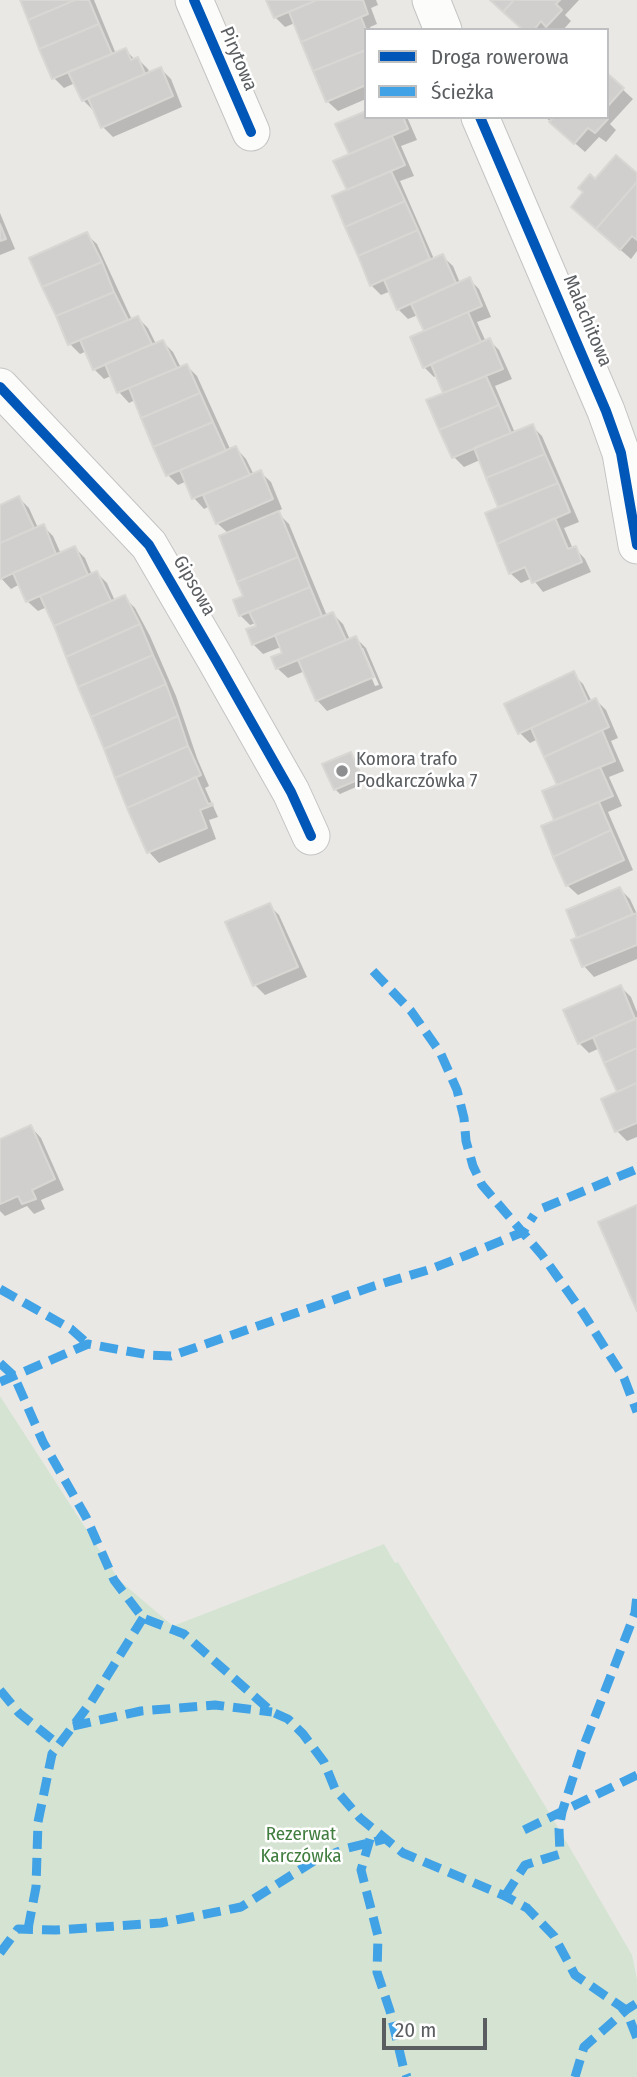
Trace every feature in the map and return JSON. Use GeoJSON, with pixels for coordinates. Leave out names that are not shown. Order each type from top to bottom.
{"type":"FeatureCollection","features":[{"type":"Feature","properties":{"kind":"street","name":"Pirytowa"},"geometry":{"type":"LineString","coordinates":[[194,0],[251,132]]}},
{"type":"Feature","properties":{"kind":"street"},"geometry":{"type":"LineString","coordinates":[[431,0],[442,28]]}},
{"type":"Feature","properties":{"kind":"street","name":"Malachitowa"},"geometry":{"type":"LineString","coordinates":[[481,119],[606,411],[621,453],[637,545]]}},
{"type":"Feature","properties":{"kind":"street","name":"Gipsowa"},"geometry":{"type":"LineString","coordinates":[[0,387],[149,545],[285,782],[311,836]]}},
{"type":"Feature","properties":{"kind":"green space","name":"Rezerwat Karczówka"},"geometry":{"type":"Polygon","coordinates":[[[0,1396],[119,1580],[173,1626],[384,1544],[395,1563],[398,1562],[632,1955],[637,1979],[637,2077],[0,2077],[0,1396]]]}},
{"type":"Feature","properties":{"kind":"building"},"geometry":{"type":"Polygon","coordinates":[[[20,0],[75,0],[28,20],[20,0]]]}},
{"type":"Feature","properties":{"kind":"building"},"geometry":{"type":"Polygon","coordinates":[[[75,0],[89,0],[99,24],[39,49],[28,20],[75,0]]]}},
{"type":"Feature","properties":{"kind":"building"},"geometry":{"type":"Polygon","coordinates":[[[266,0],[317,0],[274,18],[266,0]]]}},
{"type":"Feature","properties":{"kind":"building"},"geometry":{"type":"Polygon","coordinates":[[[317,0],[363,0],[368,14],[301,42],[289,12],[317,0]]]}},
{"type":"Feature","properties":{"kind":"building"},"geometry":{"type":"Polygon","coordinates":[[[490,0],[514,0],[503,12],[490,0]]]}},
{"type":"Feature","properties":{"kind":"building"},"geometry":{"type":"Polygon","coordinates":[[[514,0],[560,0],[556,4],[562,10],[546,27],[541,21],[536,28],[521,28],[503,12],[514,0]]]}},
{"type":"Feature","properties":{"kind":"building"},"geometry":{"type":"Polygon","coordinates":[[[361,17],[365,28],[364,51],[313,71],[301,42],[361,17]]]}},
{"type":"Feature","properties":{"kind":"building"},"geometry":{"type":"Polygon","coordinates":[[[99,24],[112,54],[52,79],[39,49],[99,24]]]}},
{"type":"Feature","properties":{"kind":"building"},"geometry":{"type":"Polygon","coordinates":[[[126,48],[131,60],[138,57],[145,74],[82,101],[68,72],[126,48]]]}},
{"type":"Feature","properties":{"kind":"building"},"geometry":{"type":"Polygon","coordinates":[[[364,51],[364,86],[326,102],[313,71],[364,51]]]}},
{"type":"Feature","properties":{"kind":"building"},"geometry":{"type":"Polygon","coordinates":[[[161,67],[173,96],[101,128],[88,98],[161,67]]]}},
{"type":"Feature","properties":{"kind":"building"},"geometry":{"type":"Polygon","coordinates":[[[609,75],[624,88],[609,105],[609,75]]]}},
{"type":"Feature","properties":{"kind":"building"},"geometry":{"type":"Polygon","coordinates":[[[364,112],[364,119],[404,119],[408,129],[349,154],[335,124],[364,112]]]}},
{"type":"Feature","properties":{"kind":"building"},"geometry":{"type":"Polygon","coordinates":[[[552,119],[608,119],[595,133],[588,128],[574,144],[549,122],[552,119]]]}},
{"type":"Feature","properties":{"kind":"building"},"geometry":{"type":"Polygon","coordinates":[[[392,136],[405,165],[347,190],[333,161],[392,136]]]}},
{"type":"Feature","properties":{"kind":"building"},"geometry":{"type":"Polygon","coordinates":[[[616,155],[637,173],[637,182],[596,229],[571,207],[583,192],[578,188],[590,174],[595,179],[616,155]]]}},
{"type":"Feature","properties":{"kind":"building"},"geometry":{"type":"Polygon","coordinates":[[[391,171],[405,201],[345,227],[332,196],[391,171]]]}},
{"type":"Feature","properties":{"kind":"building"},"geometry":{"type":"Polygon","coordinates":[[[637,182],[637,240],[632,236],[620,250],[596,229],[637,182]]]}},
{"type":"Feature","properties":{"kind":"building"},"geometry":{"type":"Polygon","coordinates":[[[405,201],[418,230],[358,256],[345,227],[405,201]]]}},
{"type":"Feature","properties":{"kind":"building"},"geometry":{"type":"Polygon","coordinates":[[[0,224],[6,239],[0,241],[0,224]]]}},
{"type":"Feature","properties":{"kind":"building"},"geometry":{"type":"Polygon","coordinates":[[[418,230],[430,259],[370,286],[358,256],[418,230]]]}},
{"type":"Feature","properties":{"kind":"building"},"geometry":{"type":"Polygon","coordinates":[[[87,232],[102,262],[42,287],[29,258],[87,232]]]}},
{"type":"Feature","properties":{"kind":"building"},"geometry":{"type":"Polygon","coordinates":[[[443,254],[456,283],[397,310],[384,280],[443,254]]]}},
{"type":"Feature","properties":{"kind":"building"},"geometry":{"type":"Polygon","coordinates":[[[102,262],[114,292],[56,316],[42,287],[102,262]]]}},
{"type":"Feature","properties":{"kind":"building"},"geometry":{"type":"Polygon","coordinates":[[[470,277],[482,306],[424,331],[411,304],[470,277]]]}},
{"type":"Feature","properties":{"kind":"building"},"geometry":{"type":"Polygon","coordinates":[[[114,292],[128,320],[68,345],[56,316],[114,292]]]}},
{"type":"Feature","properties":{"kind":"building"},"geometry":{"type":"Polygon","coordinates":[[[468,312],[481,342],[423,368],[410,337],[468,312]]]}},
{"type":"Feature","properties":{"kind":"building"},"geometry":{"type":"Polygon","coordinates":[[[138,316],[152,344],[93,370],[80,340],[138,316]]]}},
{"type":"Feature","properties":{"kind":"building"},"geometry":{"type":"Polygon","coordinates":[[[490,338],[503,369],[443,393],[431,364],[490,338]]]}},
{"type":"Feature","properties":{"kind":"building"},"geometry":{"type":"Polygon","coordinates":[[[163,340],[177,368],[117,393],[105,364],[163,340]]]}},
{"type":"Feature","properties":{"kind":"building"},"geometry":{"type":"Polygon","coordinates":[[[187,364],[200,393],[141,418],[129,388],[187,364]]]}},
{"type":"Feature","properties":{"kind":"building"},"geometry":{"type":"Polygon","coordinates":[[[486,376],[499,405],[439,430],[426,400],[486,376]]]}},
{"type":"Feature","properties":{"kind":"building"},"geometry":{"type":"Polygon","coordinates":[[[200,393],[213,422],[153,447],[141,418],[200,393]]]}},
{"type":"Feature","properties":{"kind":"building"},"geometry":{"type":"Polygon","coordinates":[[[499,405],[511,433],[452,458],[439,430],[499,405]]]}},
{"type":"Feature","properties":{"kind":"building"},"geometry":{"type":"Polygon","coordinates":[[[213,422],[226,451],[166,476],[153,447],[213,422]]]}},
{"type":"Feature","properties":{"kind":"building"},"geometry":{"type":"Polygon","coordinates":[[[533,424],[545,454],[486,478],[474,448],[533,424]]]}},
{"type":"Feature","properties":{"kind":"building"},"geometry":{"type":"Polygon","coordinates":[[[236,446],[250,475],[192,499],[180,470],[236,446]]]}},
{"type":"Feature","properties":{"kind":"building"},"geometry":{"type":"Polygon","coordinates":[[[545,454],[558,483],[498,507],[486,478],[545,454]]]}},
{"type":"Feature","properties":{"kind":"building"},"geometry":{"type":"Polygon","coordinates":[[[261,470],[273,499],[216,524],[203,495],[261,470]]]}},
{"type":"Feature","properties":{"kind":"building"},"geometry":{"type":"Polygon","coordinates":[[[558,483],[570,512],[497,544],[485,513],[558,483]]]}},
{"type":"Feature","properties":{"kind":"building"},"geometry":{"type":"Polygon","coordinates":[[[19,496],[34,528],[0,543],[0,505],[19,496]]]}},
{"type":"Feature","properties":{"kind":"building"},"geometry":{"type":"Polygon","coordinates":[[[279,511],[298,557],[237,582],[219,536],[279,511]]]}},
{"type":"Feature","properties":{"kind":"building"},"geometry":{"type":"Polygon","coordinates":[[[555,518],[568,549],[576,546],[582,562],[532,583],[525,567],[509,574],[497,544],[555,518]]]}},
{"type":"Feature","properties":{"kind":"building"},"geometry":{"type":"Polygon","coordinates":[[[44,524],[56,554],[0,579],[0,543],[44,524]]]}},
{"type":"Feature","properties":{"kind":"building"},"geometry":{"type":"Polygon","coordinates":[[[75,546],[88,575],[26,602],[13,573],[75,546]]]}},
{"type":"Feature","properties":{"kind":"building"},"geometry":{"type":"Polygon","coordinates":[[[298,557],[310,587],[239,616],[233,600],[243,596],[237,582],[298,557]]]}},
{"type":"Feature","properties":{"kind":"building"},"geometry":{"type":"Polygon","coordinates":[[[97,571],[111,601],[54,626],[40,596],[97,571]]]}},
{"type":"Feature","properties":{"kind":"building"},"geometry":{"type":"Polygon","coordinates":[[[310,587],[322,616],[252,645],[246,629],[256,626],[249,612],[310,587]]]}},
{"type":"Feature","properties":{"kind":"building"},"geometry":{"type":"Polygon","coordinates":[[[125,595],[140,624],[66,657],[54,626],[125,595]]]}},
{"type":"Feature","properties":{"kind":"building"},"geometry":{"type":"Polygon","coordinates":[[[333,612],[346,640],[276,669],[271,657],[282,653],[275,635],[333,612]]]}},
{"type":"Feature","properties":{"kind":"building"},"geometry":{"type":"Polygon","coordinates":[[[140,624],[153,655],[78,687],[66,657],[140,624]]]}},
{"type":"Feature","properties":{"kind":"building"},"geometry":{"type":"Polygon","coordinates":[[[356,636],[374,677],[316,701],[298,660],[356,636]]]}},
{"type":"Feature","properties":{"kind":"building"},"geometry":{"type":"Polygon","coordinates":[[[153,655],[166,684],[91,717],[78,687],[153,655]]]}},
{"type":"Feature","properties":{"kind":"building"},"geometry":{"type":"Polygon","coordinates":[[[574,671],[588,702],[518,734],[504,704],[574,671]]]}},
{"type":"Feature","properties":{"kind":"building"},"geometry":{"type":"Polygon","coordinates":[[[166,684],[178,716],[104,749],[91,717],[166,684]]]}},
{"type":"Feature","properties":{"kind":"building"},"geometry":{"type":"Polygon","coordinates":[[[596,698],[609,727],[544,757],[531,728],[596,698]]]}},
{"type":"Feature","properties":{"kind":"building"},"geometry":{"type":"Polygon","coordinates":[[[178,716],[188,746],[115,778],[104,749],[178,716]]]}},
{"type":"Feature","properties":{"kind":"building"},"geometry":{"type":"Polygon","coordinates":[[[602,730],[615,761],[557,785],[544,757],[602,730]]]}},
{"type":"Feature","properties":{"kind":"building"},"geometry":{"type":"Polygon","coordinates":[[[188,746],[201,775],[127,808],[115,778],[188,746]]]}},
{"type":"Feature","properties":{"kind":"building","name":"Komora trafo Podkarczówka 7"},"geometry":{"type":"Polygon","coordinates":[[[351,752],[362,778],[334,790],[322,764],[351,752]]]}},
{"type":"Feature","properties":{"kind":"building"},"geometry":{"type":"Polygon","coordinates":[[[600,767],[613,796],[554,820],[542,791],[600,767]]]}},
{"type":"Feature","properties":{"kind":"building"},"geometry":{"type":"Polygon","coordinates":[[[196,777],[208,804],[213,805],[200,810],[207,828],[147,853],[127,808],[196,777]]]}},
{"type":"Feature","properties":{"kind":"building"},"geometry":{"type":"Polygon","coordinates":[[[599,802],[611,830],[553,857],[541,826],[599,802]]]}},
{"type":"Feature","properties":{"kind":"building"},"geometry":{"type":"Polygon","coordinates":[[[611,830],[624,860],[566,886],[553,857],[611,830]]]}},
{"type":"Feature","properties":{"kind":"building"},"geometry":{"type":"Polygon","coordinates":[[[620,887],[633,914],[577,938],[566,910],[620,887]]]}},
{"type":"Feature","properties":{"kind":"building"},"geometry":{"type":"Polygon","coordinates":[[[270,903],[298,967],[253,986],[225,922],[270,903]]]}},
{"type":"Feature","properties":{"kind":"building"},"geometry":{"type":"Polygon","coordinates":[[[637,913],[637,945],[582,967],[571,940],[637,913]]]}},
{"type":"Feature","properties":{"kind":"building"},"geometry":{"type":"Polygon","coordinates":[[[621,985],[635,1019],[578,1044],[563,1010],[621,985]]]}},
{"type":"Feature","properties":{"kind":"building"},"geometry":{"type":"Polygon","coordinates":[[[637,1018],[637,1048],[604,1063],[593,1037],[637,1018]]]}},
{"type":"Feature","properties":{"kind":"building"},"geometry":{"type":"Polygon","coordinates":[[[637,1048],[637,1083],[617,1092],[604,1063],[637,1048]]]}},
{"type":"Feature","properties":{"kind":"building"},"geometry":{"type":"Polygon","coordinates":[[[637,1083],[637,1123],[615,1132],[601,1099],[637,1083]]]}},
{"type":"Feature","properties":{"kind":"building"},"geometry":{"type":"Polygon","coordinates":[[[31,1125],[55,1179],[32,1190],[36,1199],[22,1204],[18,1196],[0,1204],[0,1139],[31,1125]]]}},
{"type":"Feature","properties":{"kind":"building"},"geometry":{"type":"Polygon","coordinates":[[[637,1205],[637,1311],[598,1222],[637,1205]]]}},
{"type":"Feature","properties":{"kind":"marked path"},"geometry":{"type":"LineString","coordinates":[[373,971],[411,1011],[440,1052],[457,1090],[466,1141],[482,1185],[542,1255],[583,1313],[624,1378],[637,1412]]}},
{"type":"Feature","properties":{"kind":"marked path"},"geometry":{"type":"LineString","coordinates":[[543,1208],[637,1169]]}},
{"type":"Feature","properties":{"kind":"marked path"},"geometry":{"type":"LineString","coordinates":[[0,1382],[88,1344],[149,1355],[171,1356],[467,1255],[523,1232],[534,1215]]}},
{"type":"Feature","properties":{"kind":"marked path"},"geometry":{"type":"LineString","coordinates":[[0,1289],[71,1329],[88,1344]]}},
{"type":"Feature","properties":{"kind":"marked path"},"geometry":{"type":"LineString","coordinates":[[0,1363],[14,1376],[43,1442],[86,1517],[114,1580],[143,1618],[184,1634],[272,1712],[288,1719],[324,1762],[335,1789],[360,1818],[403,1853],[527,1908],[554,1936],[575,1975],[626,2010],[637,2038]]}},
{"type":"Feature","properties":{"kind":"marked path"},"geometry":{"type":"LineString","coordinates":[[505,1896],[525,1865],[560,1854],[559,1829],[562,1812],[581,1753],[635,1613],[637,1595]]}},
{"type":"Feature","properties":{"kind":"marked path"},"geometry":{"type":"LineString","coordinates":[[28,1929],[36,1887],[38,1822],[52,1754],[91,1702],[143,1618]]}},
{"type":"Feature","properties":{"kind":"marked path"},"geometry":{"type":"LineString","coordinates":[[0,1690],[19,1713],[59,1745]]}},
{"type":"Feature","properties":{"kind":"marked path"},"geometry":{"type":"LineString","coordinates":[[73,1726],[141,1711],[215,1705],[272,1712]]}},
{"type":"Feature","properties":{"kind":"marked path"},"geometry":{"type":"LineString","coordinates":[[524,1830],[637,1775]]}},
{"type":"Feature","properties":{"kind":"marked path"},"geometry":{"type":"LineString","coordinates":[[370,1839],[361,1870],[378,1936],[377,1972],[407,2077]]}},
{"type":"Feature","properties":{"kind":"marked path"},"geometry":{"type":"LineString","coordinates":[[0,1953],[18,1929],[56,1930],[161,1923],[241,1907],[314,1861],[348,1848],[385,1839]]}},
{"type":"Feature","properties":{"kind":"marked path"},"geometry":{"type":"LineString","coordinates":[[575,2077],[584,2047],[637,2003]]}},
{"type":"Feature","properties":{"kind":"cycle path"},"geometry":{"type":"LineString","coordinates":[[194,0],[251,132]]}},
{"type":"Feature","properties":{"kind":"cycle path"},"geometry":{"type":"LineString","coordinates":[[481,119],[606,411],[621,453],[637,545]]}},
{"type":"Feature","properties":{"kind":"cycle path"},"geometry":{"type":"LineString","coordinates":[[0,387],[149,545],[291,792],[311,836]]}},
{"type":"Feature","properties":{"kind":"place","name":"Komora trafo Podkarczówka 7"},"geometry":{"type":"Point","coordinates":[342,771]}}]}
